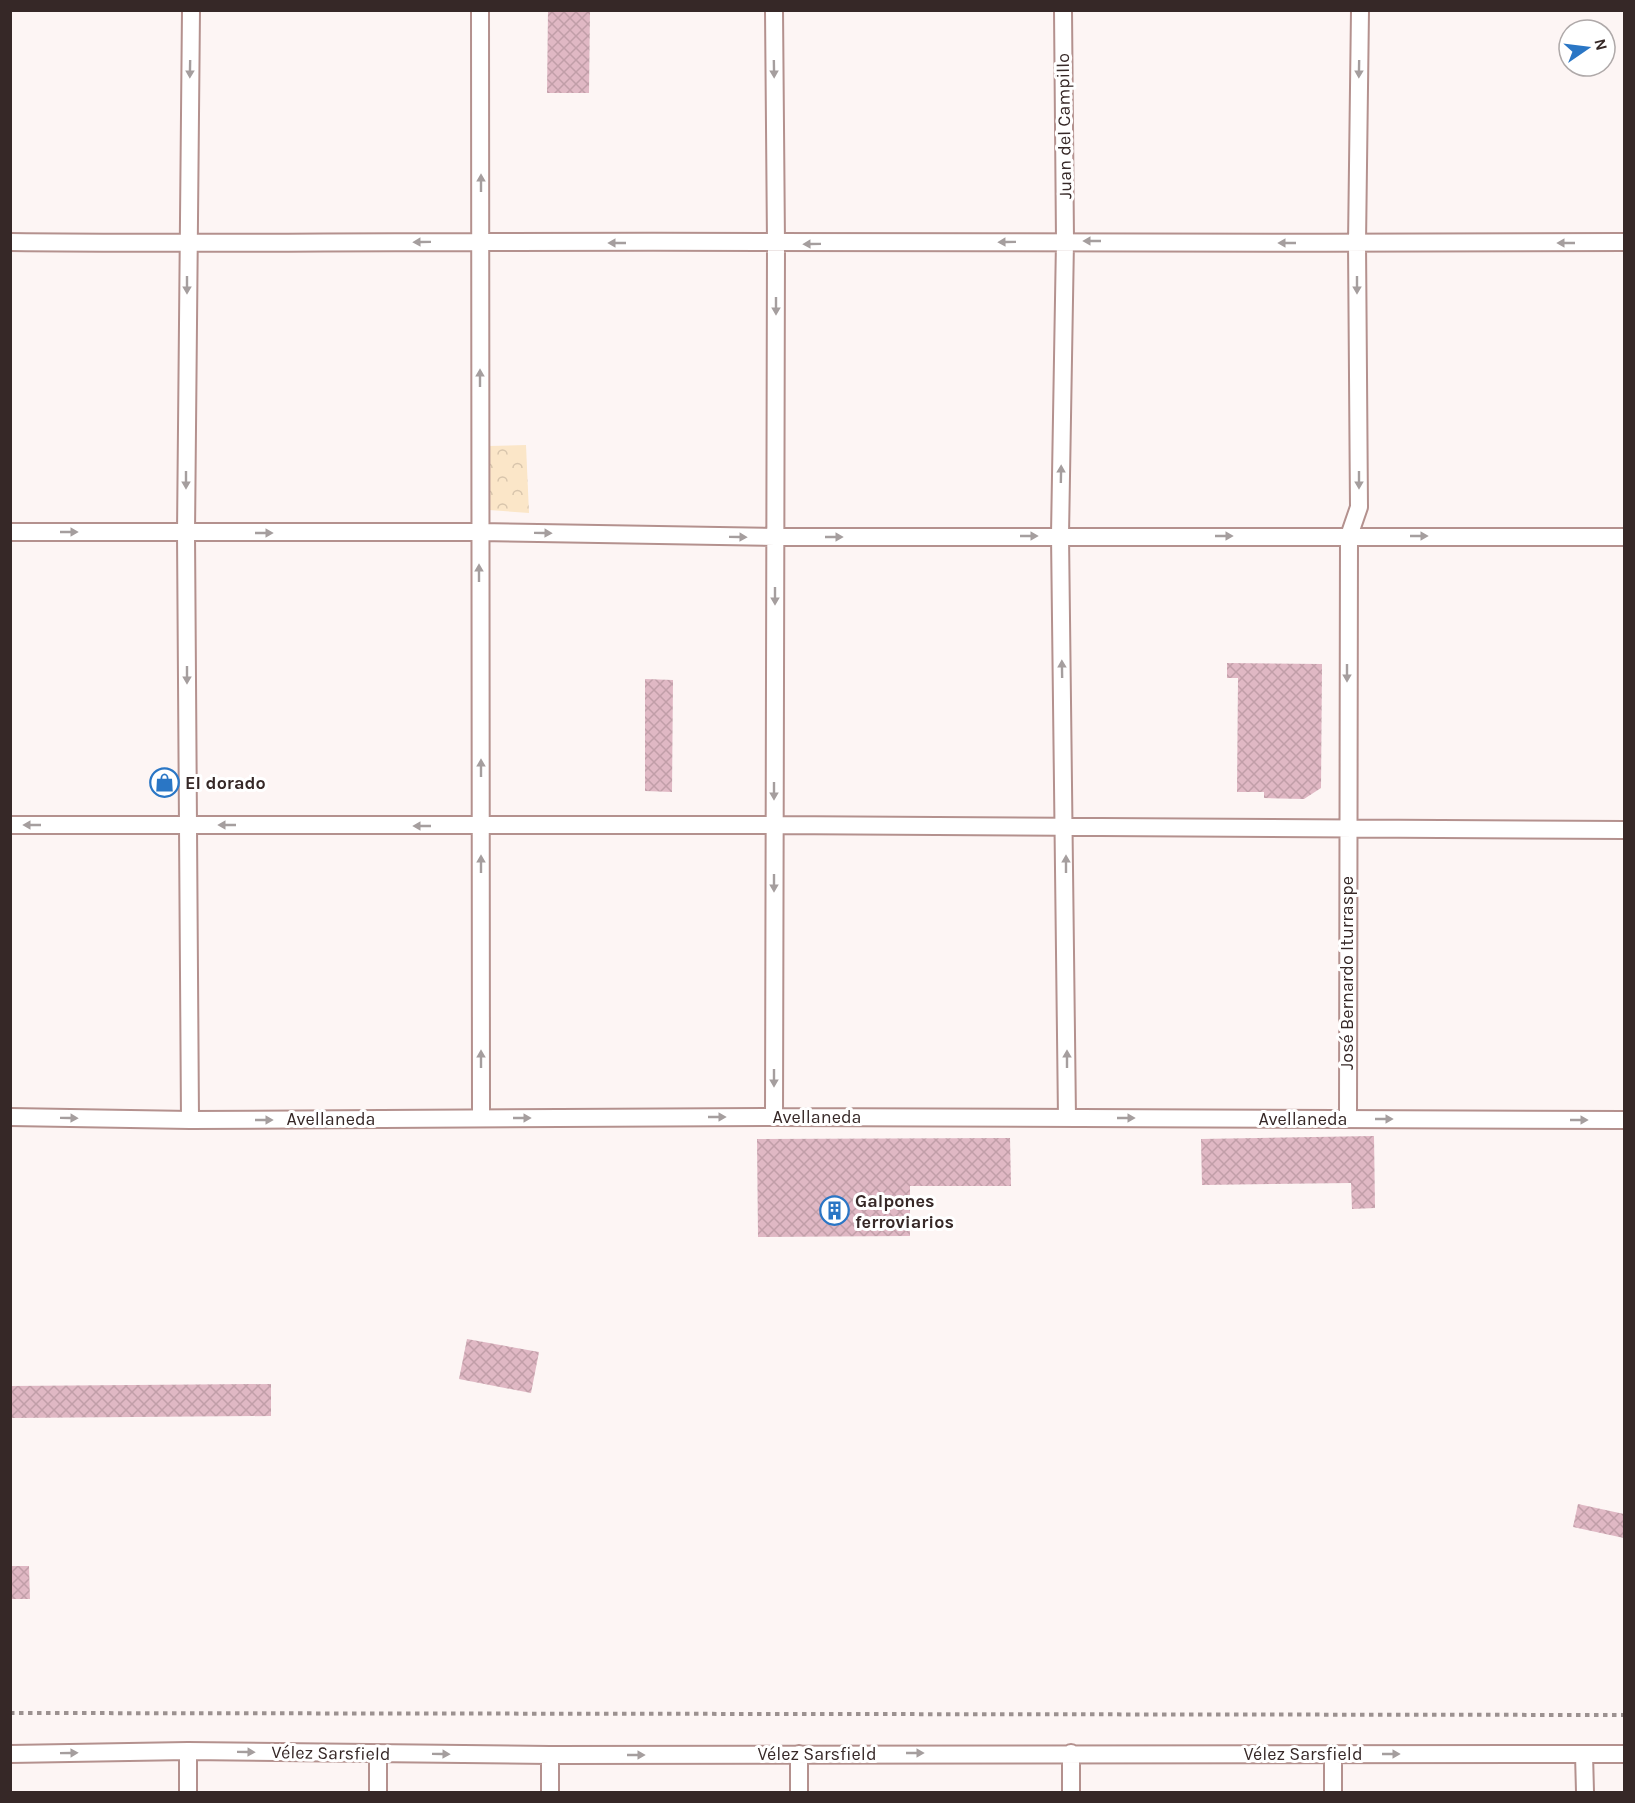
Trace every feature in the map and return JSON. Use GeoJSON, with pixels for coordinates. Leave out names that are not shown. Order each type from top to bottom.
{"type":"FeatureCollection","features":[{"type":"Feature","properties":{"kind":"street"},"geometry":{"type":"LineString","coordinates":[[190,1120],[186,533],[191,10]]}},
{"type":"Feature","properties":{"kind":"street"},"geometry":{"type":"LineString","coordinates":[[480,10],[481,1118]]}},
{"type":"Feature","properties":{"kind":"street"},"geometry":{"type":"LineString","coordinates":[[774,10],[776,244],[774,1117]]}},
{"type":"Feature","properties":{"kind":"street","name":"Juan del Campillo"},"geometry":{"type":"LineString","coordinates":[[1063,10],[1065,241],[1060,535],[1067,1118]]}},
{"type":"Feature","properties":{"kind":"street","name":"José Bernardo Iturraspe"},"geometry":{"type":"LineString","coordinates":[[1348,1119],[1346,828],[1349,536],[1359,507],[1357,243],[1360,10]]}},
{"type":"Feature","properties":{"kind":"street"},"geometry":{"type":"LineString","coordinates":[[10,242],[188,244],[1624,242]]}},
{"type":"Feature","properties":{"kind":"street"},"geometry":{"type":"LineString","coordinates":[[10,532],[479,532],[775,537],[1060,535],[1624,537]]}},
{"type":"Feature","properties":{"kind":"street"},"geometry":{"type":"LineString","coordinates":[[10,825],[481,827],[774,825],[1624,830]]}},
{"type":"Feature","properties":{"kind":"street","name":"Avellaneda"},"geometry":{"type":"LineString","coordinates":[[10,1117],[190,1120],[774,1117],[1624,1120]]}},
{"type":"Feature","properties":{"kind":"street"},"geometry":{"type":"LineString","coordinates":[[188,1752],[188,1792]]}},
{"type":"Feature","properties":{"kind":"street","name":"Vélez Sarsfield"},"geometry":{"type":"LineString","coordinates":[[10,1754],[188,1752],[550,1755],[1624,1754]]}},
{"type":"Feature","properties":{"kind":"street"},"geometry":{"type":"LineString","coordinates":[[1071,1753],[1071,1792]]}},
{"type":"Feature","properties":{"kind":"street"},"geometry":{"type":"LineString","coordinates":[[378,1754],[378,1792]]}},
{"type":"Feature","properties":{"kind":"street"},"geometry":{"type":"LineString","coordinates":[[800,1754],[800,1792]]}},
{"type":"Feature","properties":{"kind":"street"},"geometry":{"type":"LineString","coordinates":[[1333,1754],[1333,1792]]}},
{"type":"Feature","properties":{"kind":"street"},"geometry":{"type":"LineString","coordinates":[[1584,1754],[1585,1792]]}},
{"type":"Feature","properties":{"kind":"street"},"geometry":{"type":"LineString","coordinates":[[550,1755],[550,1792]]}},
{"type":"Feature","properties":{"kind":"path"},"geometry":{"type":"LineString","coordinates":[[10,1713],[1624,1715]]}},
{"type":"Feature","properties":{"kind":"green space"},"geometry":{"type":"Polygon","coordinates":[[[526,445],[529,513],[489,510],[489,446],[526,445]]]}},
{"type":"Feature","properties":{"kind":"building"},"geometry":{"type":"Polygon","coordinates":[[[548,10],[590,10],[589,93],[547,93],[548,10]]]}},
{"type":"Feature","properties":{"kind":"building"},"geometry":{"type":"Polygon","coordinates":[[[1227,663],[1322,664],[1321,788],[1304,799],[1264,798],[1264,792],[1237,792],[1238,678],[1227,678],[1227,663]]]}},
{"type":"Feature","properties":{"kind":"building"},"geometry":{"type":"Polygon","coordinates":[[[645,679],[673,680],[672,792],[645,791],[645,679]]]}},
{"type":"Feature","properties":{"kind":"building"},"geometry":{"type":"Polygon","coordinates":[[[1374,1136],[1375,1208],[1352,1209],[1351,1183],[1202,1185],[1201,1139],[1374,1136]]]}},
{"type":"Feature","properties":{"kind":"building","name":"Galpones ferroviarios"},"geometry":{"type":"Polygon","coordinates":[[[1010,1138],[1011,1186],[910,1186],[910,1236],[758,1237],[757,1139],[1010,1138]]]}},
{"type":"Feature","properties":{"kind":"building"},"geometry":{"type":"Polygon","coordinates":[[[467,1339],[539,1352],[531,1393],[459,1379],[467,1339]]]}},
{"type":"Feature","properties":{"kind":"building"},"geometry":{"type":"Polygon","coordinates":[[[271,1384],[271,1416],[10,1418],[10,1386],[271,1384]]]}},
{"type":"Feature","properties":{"kind":"building"},"geometry":{"type":"Polygon","coordinates":[[[1578,1504],[1624,1514],[1624,1538],[1573,1527],[1578,1504]]]}},
{"type":"Feature","properties":{"kind":"building"},"geometry":{"type":"Polygon","coordinates":[[[10,1566],[29,1566],[30,1599],[10,1599],[10,1566]]]}},
{"type":"Feature","properties":{"kind":"place","name":"El dorado"},"geometry":{"type":"Point","coordinates":[164,783]}},
{"type":"Feature","properties":{"kind":"place","name":"Galpones ferroviarios"},"geometry":{"type":"Point","coordinates":[834,1211]}}]}
